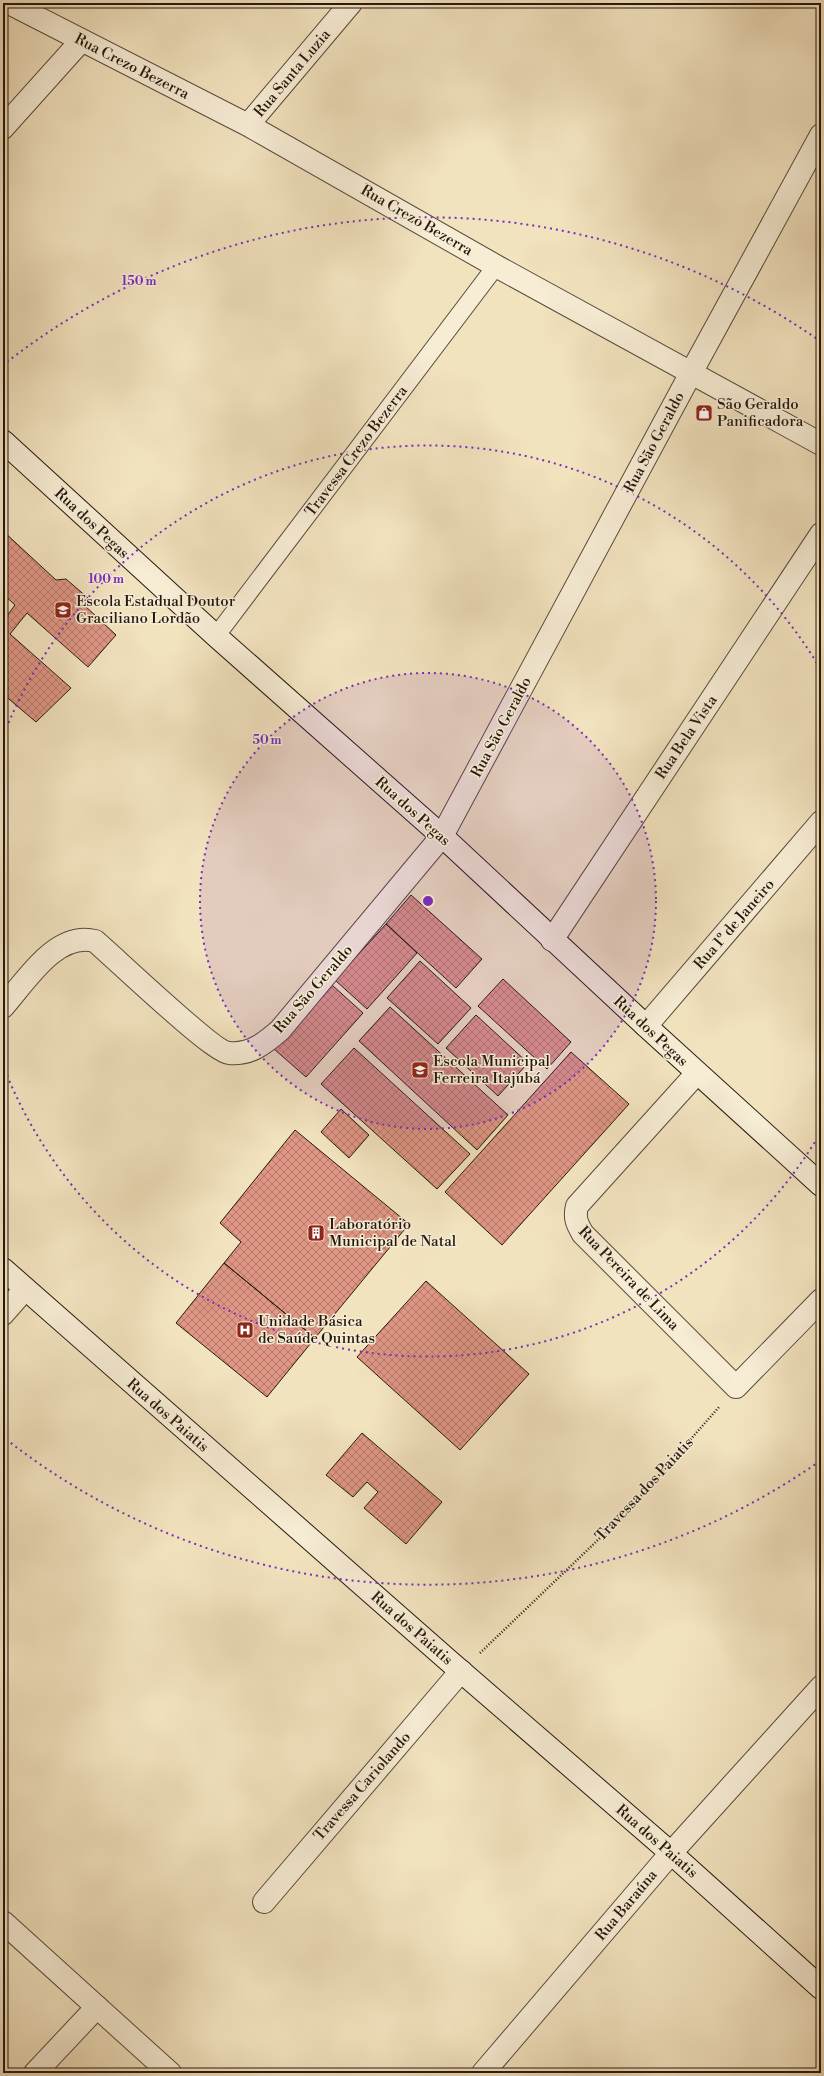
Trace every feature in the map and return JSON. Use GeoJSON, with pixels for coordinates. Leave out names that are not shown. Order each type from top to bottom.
{"type":"FeatureCollection","features":[{"type":"Feature","properties":{"kind":"street","name":"Rua Crezo Bezerra"},"geometry":{"type":"LineString","coordinates":[[9,3],[248,125],[496,266],[821,444]]}},
{"type":"Feature","properties":{"kind":"street","name":"Rua Santa Luzia"},"geometry":{"type":"LineString","coordinates":[[248,125],[351,3]]}},
{"type":"Feature","properties":{"kind":"street"},"geometry":{"type":"LineString","coordinates":[[3,128],[81,41]]}},
{"type":"Feature","properties":{"kind":"street","name":"Rua São Geraldo"},"geometry":{"type":"LineString","coordinates":[[3,1007],[57,947],[72,940],[84,938],[95,941],[205,1040],[226,1053],[245,1053],[262,1046],[280,1030],[442,836],[821,135]]}},
{"type":"Feature","properties":{"kind":"street","name":"Rua dos Pegas"},"geometry":{"type":"LineString","coordinates":[[3,441],[216,636],[442,836],[552,940],[821,1185]]}},
{"type":"Feature","properties":{"kind":"street","name":"Rua Bela Vista"},"geometry":{"type":"LineString","coordinates":[[552,940],[821,534]]}},
{"type":"Feature","properties":{"kind":"street","name":"Rua 1º de Janeiro"},"geometry":{"type":"LineString","coordinates":[[646,1026],[821,822]]}},
{"type":"Feature","properties":{"kind":"street","name":"Rua Pereira de Lima"},"geometry":{"type":"LineString","coordinates":[[697,1073],[577,1206],[574,1216],[577,1225],[583,1234],[736,1387]]}},
{"type":"Feature","properties":{"kind":"street","name":"Rua dos Paiatis"},"geometry":{"type":"LineString","coordinates":[[3,1269],[670,1853],[821,1988]]}},
{"type":"Feature","properties":{"kind":"street"},"geometry":{"type":"LineString","coordinates":[[3,1314],[25,1289]]}},
{"type":"Feature","properties":{"kind":"street"},"geometry":{"type":"LineString","coordinates":[[736,1387],[821,1300]]}},
{"type":"Feature","properties":{"kind":"street","name":"Travessa Cariolando"},"geometry":{"type":"LineString","coordinates":[[264,1902],[461,1671]]}},
{"type":"Feature","properties":{"kind":"street","name":"Rua Baraúna"},"geometry":{"type":"LineString","coordinates":[[484,2073],[670,1853],[821,1686]]}},
{"type":"Feature","properties":{"kind":"street"},"geometry":{"type":"LineString","coordinates":[[3,1922],[170,2073]]}},
{"type":"Feature","properties":{"kind":"street"},"geometry":{"type":"LineString","coordinates":[[35,2073],[97,2007]]}},
{"type":"Feature","properties":{"kind":"lane","name":"Travessa Crezo Bezerra"},"geometry":{"type":"LineString","coordinates":[[216,636],[496,266]]}},
{"type":"Feature","properties":{"kind":"path","name":"Travessa dos Paiatis"},"geometry":{"type":"LineString","coordinates":[[461,1671],[625,1514],[736,1387]]}},
{"type":"Feature","properties":{"kind":"building"},"geometry":{"type":"Polygon","coordinates":[[[3,531],[56,580],[66,579],[88,598],[83,604],[116,635],[88,667],[27,613],[10,634],[71,688],[36,722],[3,694],[3,621],[15,605],[3,594],[3,531]]]}},
{"type":"Feature","properties":{"kind":"building"},"geometry":{"type":"Polygon","coordinates":[[[411,895],[482,959],[456,988],[386,924],[411,895]]]}},
{"type":"Feature","properties":{"kind":"building"},"geometry":{"type":"Polygon","coordinates":[[[386,924],[417,953],[367,1009],[335,980],[386,924]]]}},
{"type":"Feature","properties":{"kind":"building"},"geometry":{"type":"Polygon","coordinates":[[[420,961],[471,1008],[438,1044],[387,998],[420,961]]]}},
{"type":"Feature","properties":{"kind":"building"},"geometry":{"type":"Polygon","coordinates":[[[503,979],[571,1042],[547,1069],[478,1006],[503,979]]]}},
{"type":"Feature","properties":{"kind":"building"},"geometry":{"type":"Polygon","coordinates":[[[332,985],[363,1013],[306,1077],[274,1049],[332,985]]]}},
{"type":"Feature","properties":{"kind":"building"},"geometry":{"type":"Polygon","coordinates":[[[390,1007],[508,1115],[477,1150],[359,1041],[390,1007]]]}},
{"type":"Feature","properties":{"kind":"building"},"geometry":{"type":"Polygon","coordinates":[[[476,1015],[528,1063],[498,1096],[446,1048],[476,1015]]]}},
{"type":"Feature","properties":{"kind":"building"},"geometry":{"type":"Polygon","coordinates":[[[354,1048],[470,1154],[437,1189],[321,1084],[354,1048]]]}},
{"type":"Feature","properties":{"kind":"building"},"geometry":{"type":"Polygon","coordinates":[[[571,1052],[629,1104],[502,1245],[445,1192],[571,1052]]]}},
{"type":"Feature","properties":{"kind":"building"},"geometry":{"type":"Polygon","coordinates":[[[341,1109],[369,1135],[349,1158],[321,1132],[341,1109]]]}},
{"type":"Feature","properties":{"kind":"building","name":"Laboratório Municipal de Natal"},"geometry":{"type":"Polygon","coordinates":[[[295,1130],[409,1224],[315,1338],[224,1263],[241,1242],[220,1223],[295,1130]]]}},
{"type":"Feature","properties":{"kind":"building","name":"Unidade Básica de Saúde Quintas"},"geometry":{"type":"Polygon","coordinates":[[[224,1263],[315,1338],[267,1397],[176,1323],[224,1263]]]}},
{"type":"Feature","properties":{"kind":"building"},"geometry":{"type":"Polygon","coordinates":[[[426,1281],[529,1374],[460,1450],[357,1357],[426,1281]]]}},
{"type":"Feature","properties":{"kind":"building"},"geometry":{"type":"Polygon","coordinates":[[[362,1433],[442,1502],[406,1544],[364,1508],[378,1492],[367,1482],[353,1497],[326,1475],[362,1433]]]}},
{"type":"Feature","properties":{"kind":"place","name":"São Geraldo Panificadora"},"geometry":{"type":"Point","coordinates":[704,413]}},
{"type":"Feature","properties":{"kind":"place","name":"Escola Estadual Doutor Graciliano Lordão"},"geometry":{"type":"Point","coordinates":[63,610]}},
{"type":"Feature","properties":{"kind":"place","name":"Escola Municipal Ferreira Itajubá"},"geometry":{"type":"Point","coordinates":[420,1070]}},
{"type":"Feature","properties":{"kind":"place","name":"Laboratório Municipal de Natal"},"geometry":{"type":"Point","coordinates":[316,1233]}},
{"type":"Feature","properties":{"kind":"place","name":"Unidade Básica de Saúde Quintas"},"geometry":{"type":"Point","coordinates":[245,1330]}}]}
